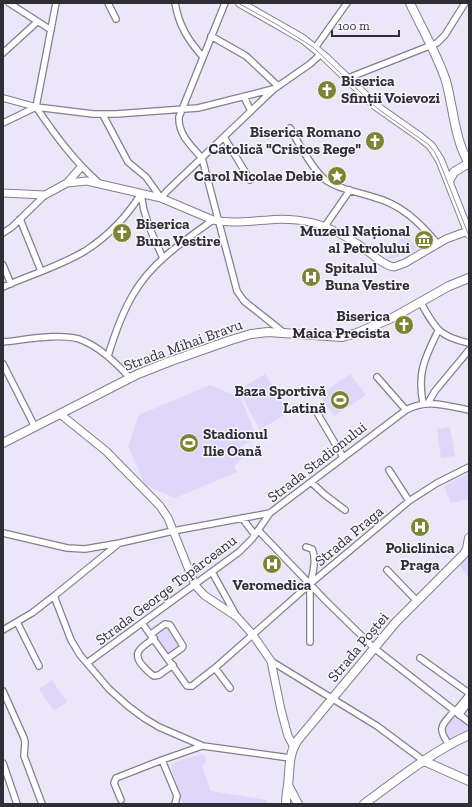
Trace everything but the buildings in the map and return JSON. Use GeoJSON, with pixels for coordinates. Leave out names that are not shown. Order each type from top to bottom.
{"type":"FeatureCollection","features":[{"type":"Feature","properties":{"kind":"main road"},"geometry":{"type":"LineString","coordinates":[[240,3],[303,39],[322,54],[376,106],[434,148],[469,232]]}},
{"type":"Feature","properties":{"kind":"main road"},"geometry":{"type":"LineString","coordinates":[[410,3],[445,79],[460,140],[468,162],[454,172],[449,181]]}},
{"type":"Feature","properties":{"kind":"main road","name":"Strada Mihai Bravu"},"geometry":{"type":"LineString","coordinates":[[3,443],[130,378],[176,358],[242,336],[259,332],[283,332],[342,337],[351,335],[391,319],[449,286],[469,278]]}},
{"type":"Feature","properties":{"kind":"main road","name":"Strada Poștei"},"geometry":{"type":"LineString","coordinates":[[286,804],[290,758],[301,735],[333,699],[374,648],[417,601],[464,554],[468,548],[469,538]]}},
{"type":"Feature","properties":{"kind":"main road"},"geometry":{"type":"LineString","coordinates":[[364,804],[424,761],[449,745],[469,735]]}},
{"type":"Feature","properties":{"kind":"main road"},"geometry":{"type":"LineString","coordinates":[[424,761],[469,781]]}},
{"type":"Feature","properties":{"kind":"main road"},"geometry":{"type":"LineString","coordinates":[[288,785],[298,804]]}},
{"type":"Feature","properties":{"kind":"street"},"geometry":{"type":"LineString","coordinates":[[9,3],[51,30]]}},
{"type":"Feature","properties":{"kind":"street"},"geometry":{"type":"LineString","coordinates":[[56,3],[36,107],[68,152],[81,167],[99,183]]}},
{"type":"Feature","properties":{"kind":"street"},"geometry":{"type":"LineString","coordinates":[[108,3],[116,19]]}},
{"type":"Feature","properties":{"kind":"street"},"geometry":{"type":"LineString","coordinates":[[175,3],[182,29],[203,57]]}},
{"type":"Feature","properties":{"kind":"street"},"geometry":{"type":"LineString","coordinates":[[225,3],[181,109],[178,122],[183,135],[202,158],[214,206],[216,221],[240,296],[262,316],[283,332]]}},
{"type":"Feature","properties":{"kind":"street"},"geometry":{"type":"LineString","coordinates":[[315,48],[347,3]]}},
{"type":"Feature","properties":{"kind":"street"},"geometry":{"type":"LineString","coordinates":[[348,78],[431,46],[442,40],[465,3]]}},
{"type":"Feature","properties":{"kind":"street"},"geometry":{"type":"LineString","coordinates":[[3,53],[37,22]]}},
{"type":"Feature","properties":{"kind":"street"},"geometry":{"type":"LineString","coordinates":[[211,36],[246,56],[276,87]]}},
{"type":"Feature","properties":{"kind":"street"},"geometry":{"type":"LineString","coordinates":[[161,198],[276,87],[322,54]]}},
{"type":"Feature","properties":{"kind":"street"},"geometry":{"type":"LineString","coordinates":[[3,98],[36,107],[104,115],[208,106],[276,87]]}},
{"type":"Feature","properties":{"kind":"street"},"geometry":{"type":"LineString","coordinates":[[244,96],[251,111]]}},
{"type":"Feature","properties":{"kind":"street"},"geometry":{"type":"LineString","coordinates":[[3,123],[36,107]]}},
{"type":"Feature","properties":{"kind":"street"},"geometry":{"type":"LineString","coordinates":[[104,115],[128,162],[146,177],[161,198]]}},
{"type":"Feature","properties":{"kind":"street"},"geometry":{"type":"LineString","coordinates":[[290,128],[323,178],[333,184],[384,200],[400,208],[418,222],[437,243]]}},
{"type":"Feature","properties":{"kind":"street"},"geometry":{"type":"LineString","coordinates":[[224,136],[250,180]]}},
{"type":"Feature","properties":{"kind":"street"},"geometry":{"type":"LineString","coordinates":[[68,183],[81,167]]}},
{"type":"Feature","properties":{"kind":"street"},"geometry":{"type":"LineString","coordinates":[[3,233],[45,195],[68,183],[87,181],[161,198],[216,221],[239,222],[280,219],[302,221],[325,226],[350,239],[385,264],[394,267],[405,263],[437,243],[469,232]]}},
{"type":"Feature","properties":{"kind":"street"},"geometry":{"type":"LineString","coordinates":[[325,226],[350,190]]}},
{"type":"Feature","properties":{"kind":"street"},"geometry":{"type":"LineString","coordinates":[[3,193],[45,195]]}},
{"type":"Feature","properties":{"kind":"street"},"geometry":{"type":"LineString","coordinates":[[141,194],[147,224],[163,258]]}},
{"type":"Feature","properties":{"kind":"street"},"geometry":{"type":"LineString","coordinates":[[3,287],[73,257],[93,245],[131,208],[141,194]]}},
{"type":"Feature","properties":{"kind":"street"},"geometry":{"type":"LineString","coordinates":[[20,219],[41,271]]}},
{"type":"Feature","properties":{"kind":"street"},"geometry":{"type":"LineString","coordinates":[[108,356],[133,294],[144,279],[163,258],[216,221]]}},
{"type":"Feature","properties":{"kind":"street"},"geometry":{"type":"LineString","coordinates":[[3,265],[11,284]]}},
{"type":"Feature","properties":{"kind":"street"},"geometry":{"type":"LineString","coordinates":[[420,303],[438,331],[454,339],[469,343]]}},
{"type":"Feature","properties":{"kind":"street"},"geometry":{"type":"LineString","coordinates":[[426,403],[421,383],[422,370],[438,331]]}},
{"type":"Feature","properties":{"kind":"street"},"geometry":{"type":"LineString","coordinates":[[3,342],[69,337],[79,339],[108,356],[130,378]]}},
{"type":"Feature","properties":{"kind":"street"},"geometry":{"type":"LineString","coordinates":[[426,403],[469,350]]}},
{"type":"Feature","properties":{"kind":"street"},"geometry":{"type":"LineString","coordinates":[[3,364],[35,427]]}},
{"type":"Feature","properties":{"kind":"street"},"geometry":{"type":"LineString","coordinates":[[377,378],[406,410]]}},
{"type":"Feature","properties":{"kind":"street"},"geometry":{"type":"LineString","coordinates":[[426,403],[469,410]]}},
{"type":"Feature","properties":{"kind":"street","name":"Strada Stadionului"},"geometry":{"type":"LineString","coordinates":[[3,533],[67,548],[79,549],[120,543],[270,512],[406,410],[426,403]]}},
{"type":"Feature","properties":{"kind":"street"},"geometry":{"type":"LineString","coordinates":[[316,410],[343,457]]}},
{"type":"Feature","properties":{"kind":"street"},"geometry":{"type":"LineString","coordinates":[[60,414],[106,451],[129,472],[162,508],[195,585],[204,595],[238,617]]}},
{"type":"Feature","properties":{"kind":"street","name":"Strada Praga"},"geometry":{"type":"LineString","coordinates":[[173,665],[187,686],[190,687],[195,684],[310,584],[409,501],[437,483],[469,467]]}},
{"type":"Feature","properties":{"kind":"street"},"geometry":{"type":"LineString","coordinates":[[389,470],[409,501]]}},
{"type":"Feature","properties":{"kind":"street"},"geometry":{"type":"LineString","coordinates":[[311,482],[325,495],[346,510]]}},
{"type":"Feature","properties":{"kind":"street","name":"Strada George Topârceanu"},"geometry":{"type":"LineString","coordinates":[[87,663],[244,548],[270,512]]}},
{"type":"Feature","properties":{"kind":"street"},"geometry":{"type":"LineString","coordinates":[[242,518],[374,648],[469,722]]}},
{"type":"Feature","properties":{"kind":"street"},"geometry":{"type":"LineString","coordinates":[[3,630],[54,596],[120,543]]}},
{"type":"Feature","properties":{"kind":"street"},"geometry":{"type":"LineString","coordinates":[[94,547],[98,550],[99,559]]}},
{"type":"Feature","properties":{"kind":"street"},"geometry":{"type":"LineString","coordinates":[[306,547],[312,549],[314,554],[313,575],[310,584],[310,642]]}},
{"type":"Feature","properties":{"kind":"street"},"geometry":{"type":"LineString","coordinates":[[387,570],[417,601]]}},
{"type":"Feature","properties":{"kind":"street"},"geometry":{"type":"LineString","coordinates":[[212,572],[238,617],[253,635],[271,661],[281,710],[288,736],[294,747]]}},
{"type":"Feature","properties":{"kind":"street"},"geometry":{"type":"LineString","coordinates":[[54,596],[71,640],[80,655],[109,689],[134,710],[159,727],[202,746],[290,758]]}},
{"type":"Feature","properties":{"kind":"street"},"geometry":{"type":"LineString","coordinates":[[17,622],[39,666]]}},
{"type":"Feature","properties":{"kind":"street"},"geometry":{"type":"LineString","coordinates":[[142,622],[152,636],[173,665],[159,675],[154,676],[139,661],[137,657],[138,652],[152,636],[165,624],[170,625],[183,646],[168,658]]}},
{"type":"Feature","properties":{"kind":"street"},"geometry":{"type":"LineString","coordinates":[[420,658],[469,694],[456,713]]}},
{"type":"Feature","properties":{"kind":"street"},"geometry":{"type":"LineString","coordinates":[[271,661],[377,726],[424,761]]}},
{"type":"Feature","properties":{"kind":"street"},"geometry":{"type":"LineString","coordinates":[[215,668],[230,688]]}},
{"type":"Feature","properties":{"kind":"street"},"geometry":{"type":"LineString","coordinates":[[3,691],[24,738],[24,756],[42,804]]}},
{"type":"Feature","properties":{"kind":"street"},"geometry":{"type":"LineString","coordinates":[[449,745],[441,732],[441,728],[469,702]]}},
{"type":"Feature","properties":{"kind":"street"},"geometry":{"type":"LineString","coordinates":[[121,800],[114,783],[116,778],[202,746]]}},
{"type":"Feature","properties":{"kind":"street"},"geometry":{"type":"LineString","coordinates":[[162,760],[177,796],[175,804]]}},
{"type":"Feature","properties":{"kind":"street"},"geometry":{"type":"LineString","coordinates":[[3,763],[17,804]]}},
{"type":"Feature","properties":{"kind":"shaded area"},"geometry":{"type":"Polygon","coordinates":[[[406,235],[418,249],[392,259],[386,258],[388,256],[389,257],[393,251],[392,250],[406,235]]]}},
{"type":"Feature","properties":{"kind":"shaded area"},"geometry":{"type":"Polygon","coordinates":[[[265,374],[289,412],[260,430],[238,390],[265,374]]]}},
{"type":"Feature","properties":{"kind":"shaded area","name":"Baza Sportivă Latină"},"geometry":{"type":"Polygon","coordinates":[[[350,374],[366,395],[334,416],[319,395],[350,374]]]}},
{"type":"Feature","properties":{"kind":"shaded area","name":"Stadionul Ilie Oană"},"geometry":{"type":"Polygon","coordinates":[[[210,385],[241,398],[257,438],[240,447],[243,458],[234,466],[237,472],[175,498],[145,485],[128,446],[139,415],[210,385]]]}},
{"type":"Feature","properties":{"kind":"shaded area"},"geometry":{"type":"Polygon","coordinates":[[[450,427],[455,456],[441,458],[437,429],[450,427]]]}},
{"type":"Feature","properties":{"kind":"shaded area"},"geometry":{"type":"Polygon","coordinates":[[[469,473],[469,499],[451,503],[444,486],[469,473]]]}},
{"type":"Feature","properties":{"kind":"shaded area"},"geometry":{"type":"Polygon","coordinates":[[[469,554],[469,578],[458,563],[469,554]]]}},
{"type":"Feature","properties":{"kind":"shaded area"},"geometry":{"type":"Polygon","coordinates":[[[167,626],[181,645],[168,654],[155,635],[167,626]]]}},
{"type":"Feature","properties":{"kind":"shaded area"},"geometry":{"type":"Polygon","coordinates":[[[52,680],[67,702],[54,711],[39,689],[52,680]]]}},
{"type":"Feature","properties":{"kind":"shaded area"},"geometry":{"type":"Polygon","coordinates":[[[453,716],[469,726],[469,732],[450,743],[443,729],[453,716]]]}},
{"type":"Feature","properties":{"kind":"shaded area"},"geometry":{"type":"Polygon","coordinates":[[[203,754],[207,762],[202,766],[211,791],[267,800],[267,804],[180,804],[182,802],[171,766],[175,762],[203,754]]]}},
{"type":"Feature","properties":{"kind":"tram line"},"geometry":{"type":"LineString","coordinates":[[238,3],[313,47],[378,109],[428,144],[434,151],[439,161],[469,236]]}},
{"type":"Feature","properties":{"kind":"place","name":"Biserica Sfinţii Voievozi"},"geometry":{"type":"Point","coordinates":[327,90]}},
{"type":"Feature","properties":{"kind":"place","name":"Biserica Romano Catolică \"Cristos Rege\""},"geometry":{"type":"Point","coordinates":[375,141]}},
{"type":"Feature","properties":{"kind":"place","name":"Carol Nicolae Debie"},"geometry":{"type":"Point","coordinates":[337,176]}},
{"type":"Feature","properties":{"kind":"place","name":"Biserica Buna Vestire"},"geometry":{"type":"Point","coordinates":[122,233]}},
{"type":"Feature","properties":{"kind":"place","name":"Muzeul Național al Petrolului"},"geometry":{"type":"Point","coordinates":[424,240]}},
{"type":"Feature","properties":{"kind":"place","name":"Spitalul Buna Vestire"},"geometry":{"type":"Point","coordinates":[311,277]}},
{"type":"Feature","properties":{"kind":"place","name":"Biserica Maica Precista"},"geometry":{"type":"Point","coordinates":[404,325]}},
{"type":"Feature","properties":{"kind":"place","name":"Baza Sportivă Latină"},"geometry":{"type":"Point","coordinates":[340,400]}},
{"type":"Feature","properties":{"kind":"place","name":"Stadionul Ilie Oană"},"geometry":{"type":"Point","coordinates":[189,443]}},
{"type":"Feature","properties":{"kind":"place","name":"Policlinica Praga"},"geometry":{"type":"Point","coordinates":[420,527]}},
{"type":"Feature","properties":{"kind":"place","name":"Veromedica"},"geometry":{"type":"Point","coordinates":[272,564]}}]}
